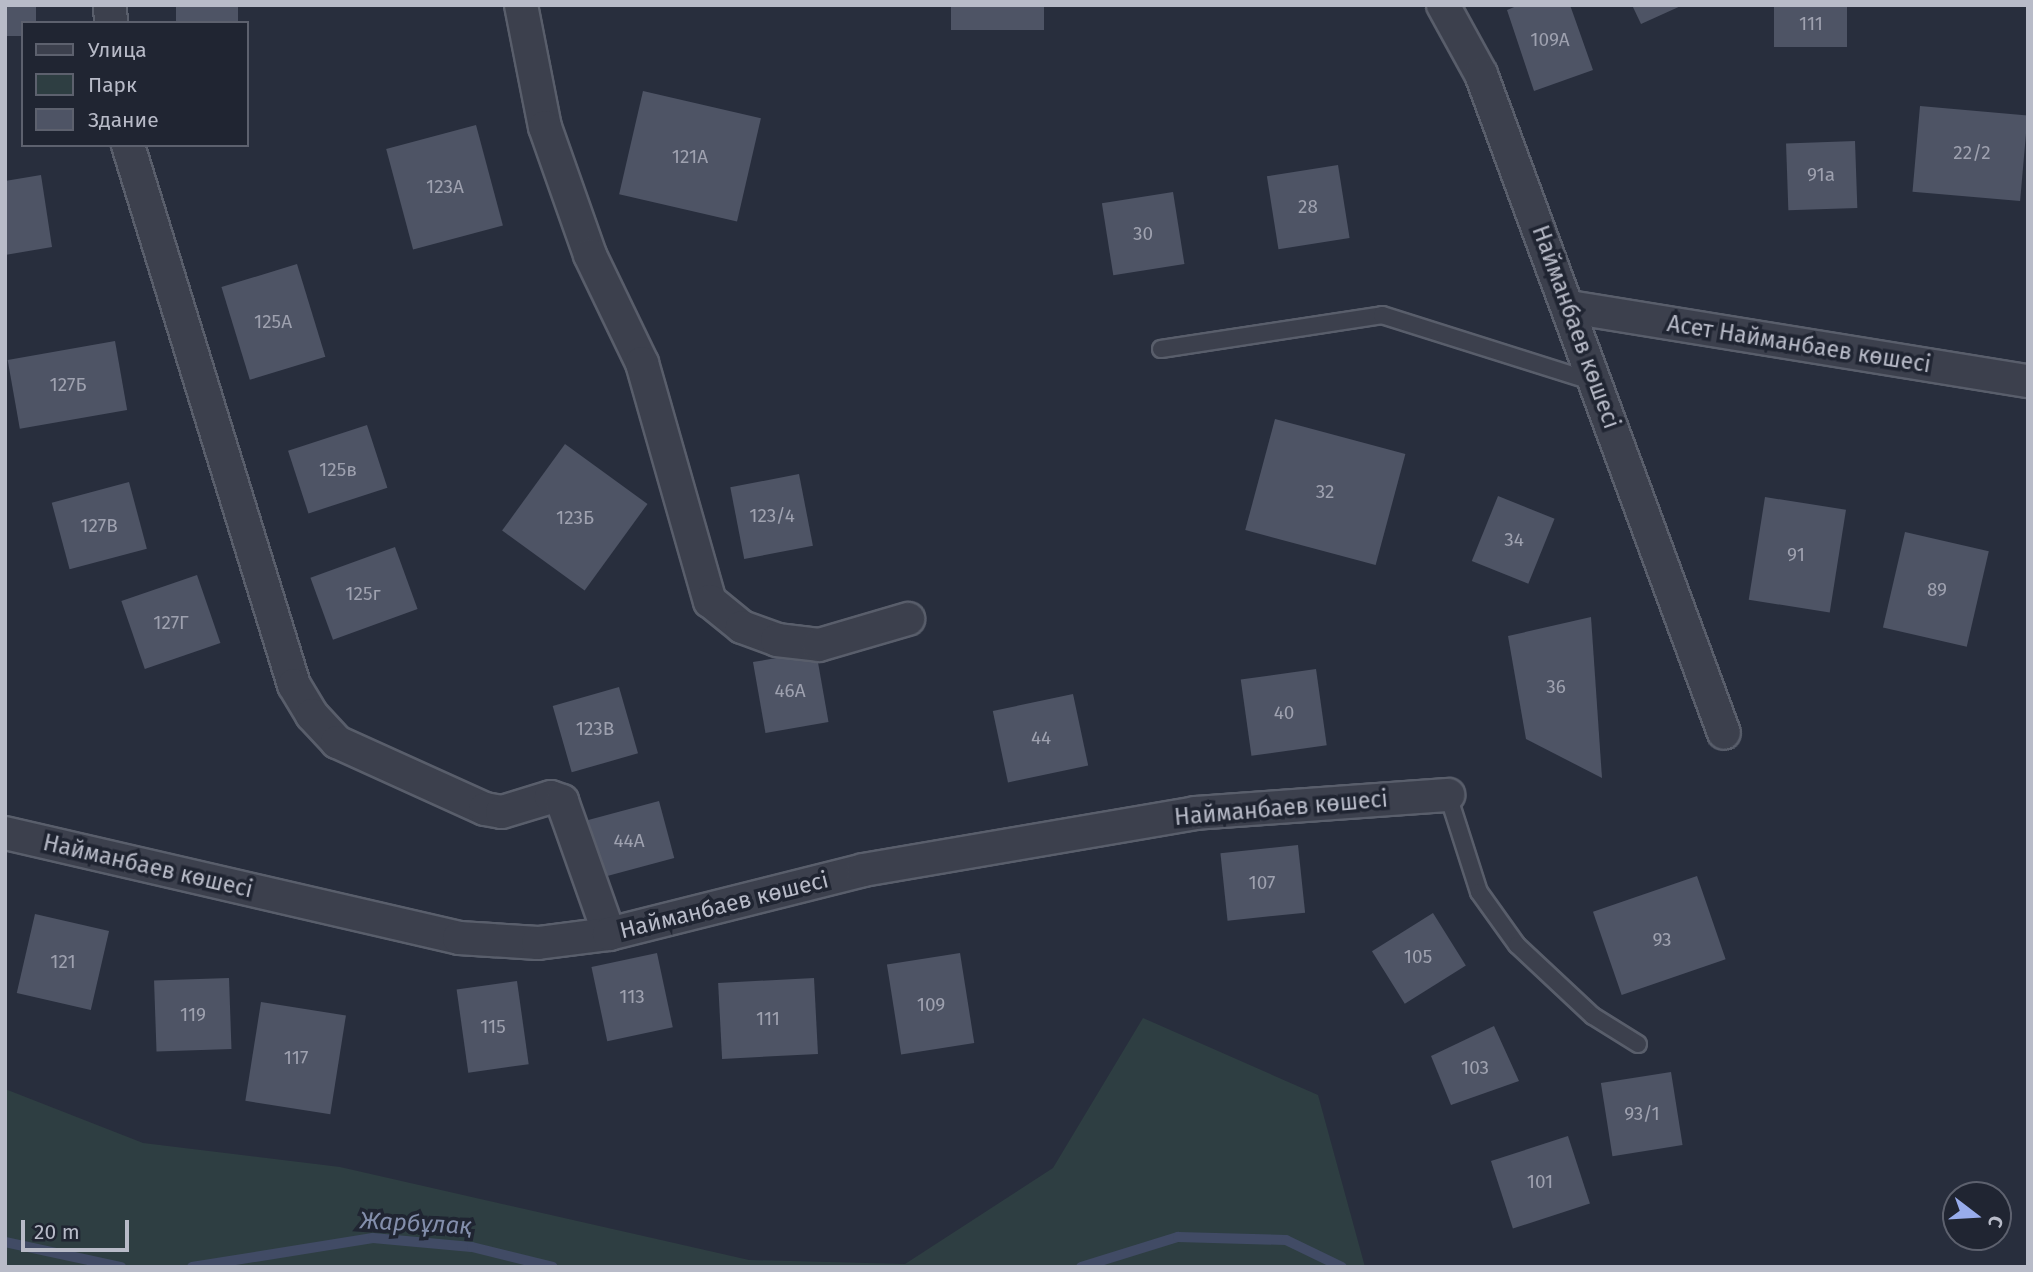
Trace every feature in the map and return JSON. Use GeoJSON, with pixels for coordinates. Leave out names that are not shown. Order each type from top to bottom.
{"type":"FeatureCollection","features":[{"type":"Feature","properties":{"kind":"street"},"geometry":{"type":"LineString","coordinates":[[521,5],[545,127],[590,255],[642,363],[710,601],[743,627],[777,640],[819,645],[908,619]]}},
{"type":"Feature","properties":{"kind":"street","name":"Найманбаев көшесі"},"geometry":{"type":"LineString","coordinates":[[1443,5],[1481,74],[1570,307],[1724,733]]}},
{"type":"Feature","properties":{"kind":"street"},"geometry":{"type":"LineString","coordinates":[[129,147],[294,685],[312,715],[337,743],[485,809],[502,812],[551,797],[562,801],[608,934]]}},
{"type":"Feature","properties":{"kind":"street","name":"Асет Найманбаев көшесі"},"geometry":{"type":"LineString","coordinates":[[1570,307],[2028,381]]}},
{"type":"Feature","properties":{"kind":"street","name":"Найманбаев көшесі"},"geometry":{"type":"LineString","coordinates":[[5,833],[458,938],[538,943],[608,934],[863,870],[1195,813],[1448,795]]}},
{"type":"Feature","properties":{"kind":"lane"},"geometry":{"type":"LineString","coordinates":[[1161,349],[1382,315],[1597,383]]}},
{"type":"Feature","properties":{"kind":"lane"},"geometry":{"type":"LineString","coordinates":[[1448,795],[1479,892],[1517,945],[1593,1017],[1638,1044]]}},
{"type":"Feature","properties":{"kind":"green space"},"geometry":{"type":"Polygon","coordinates":[[[1143,1018],[1318,1095],[1365,1267],[5,1267],[5,1089],[143,1143],[340,1167],[749,1260],[905,1264],[1053,1168],[1143,1018]]]}},
{"type":"Feature","properties":{"kind":"building"},"geometry":{"type":"Polygon","coordinates":[[[5,5],[36,5],[36,21],[21,21],[21,36],[5,36],[5,5]]]}},
{"type":"Feature","properties":{"kind":"building"},"geometry":{"type":"Polygon","coordinates":[[[176,5],[238,5],[238,21],[176,21],[176,5]]]}},
{"type":"Feature","properties":{"kind":"building"},"geometry":{"type":"Polygon","coordinates":[[[951,5],[1044,5],[1044,30],[951,30],[951,5]]]}},
{"type":"Feature","properties":{"kind":"building"},"geometry":{"type":"Polygon","coordinates":[[[1519,5],[1570,5],[1593,70],[1534,91],[1507,10],[1519,5]]]}},
{"type":"Feature","properties":{"kind":"building"},"geometry":{"type":"Polygon","coordinates":[[[1632,5],[1683,5],[1641,24],[1632,5]]]}},
{"type":"Feature","properties":{"kind":"building"},"geometry":{"type":"Polygon","coordinates":[[[1774,5],[1847,5],[1847,47],[1774,47],[1774,5]]]}},
{"type":"Feature","properties":{"kind":"building"},"geometry":{"type":"Polygon","coordinates":[[[643,91],[761,118],[737,222],[619,194],[643,91]]]}},
{"type":"Feature","properties":{"kind":"building"},"geometry":{"type":"Polygon","coordinates":[[[1920,106],[2028,115],[2020,201],[1913,192],[1920,106]]]}},
{"type":"Feature","properties":{"kind":"building"},"geometry":{"type":"Polygon","coordinates":[[[476,125],[503,225],[413,250],[386,149],[476,125]]]}},
{"type":"Feature","properties":{"kind":"building"},"geometry":{"type":"Polygon","coordinates":[[[1855,141],[1857,208],[1788,210],[1786,143],[1855,141]]]}},
{"type":"Feature","properties":{"kind":"building"},"geometry":{"type":"Polygon","coordinates":[[[1338,165],[1350,238],[1278,249],[1267,176],[1338,165]]]}},
{"type":"Feature","properties":{"kind":"building"},"geometry":{"type":"Polygon","coordinates":[[[41,175],[52,247],[5,255],[5,181],[41,175]]]}},
{"type":"Feature","properties":{"kind":"building"},"geometry":{"type":"Polygon","coordinates":[[[1173,192],[1184,264],[1113,275],[1102,203],[1173,192]]]}},
{"type":"Feature","properties":{"kind":"building"},"geometry":{"type":"Polygon","coordinates":[[[297,264],[325,357],[250,380],[221,287],[297,264]]]}},
{"type":"Feature","properties":{"kind":"building"},"geometry":{"type":"Polygon","coordinates":[[[115,341],[127,410],[20,429],[8,360],[115,341]]]}},
{"type":"Feature","properties":{"kind":"building"},"geometry":{"type":"Polygon","coordinates":[[[1275,419],[1405,454],[1376,565],[1245,530],[1275,419]]]}},
{"type":"Feature","properties":{"kind":"building"},"geometry":{"type":"Polygon","coordinates":[[[367,425],[387,488],[308,513],[288,451],[367,425]]]}},
{"type":"Feature","properties":{"kind":"building"},"geometry":{"type":"Polygon","coordinates":[[[565,444],[648,504],[585,591],[502,531],[565,444]]]}},
{"type":"Feature","properties":{"kind":"building"},"geometry":{"type":"Polygon","coordinates":[[[799,474],[813,546],[744,559],[730,487],[799,474]]]}},
{"type":"Feature","properties":{"kind":"building"},"geometry":{"type":"Polygon","coordinates":[[[129,482],[147,549],[70,569],[52,503],[129,482]]]}},
{"type":"Feature","properties":{"kind":"building"},"geometry":{"type":"Polygon","coordinates":[[[1498,496],[1555,519],[1528,584],[1472,561],[1498,496]]]}},
{"type":"Feature","properties":{"kind":"building"},"geometry":{"type":"Polygon","coordinates":[[[1765,497],[1846,510],[1830,613],[1749,600],[1765,497]]]}},
{"type":"Feature","properties":{"kind":"building"},"geometry":{"type":"Polygon","coordinates":[[[1905,532],[1989,551],[1967,647],[1883,627],[1905,532]]]}},
{"type":"Feature","properties":{"kind":"building"},"geometry":{"type":"Polygon","coordinates":[[[395,547],[418,609],[333,640],[310,578],[395,547]]]}},
{"type":"Feature","properties":{"kind":"building"},"geometry":{"type":"Polygon","coordinates":[[[197,575],[220,643],[145,669],[121,601],[197,575]]]}},
{"type":"Feature","properties":{"kind":"building"},"geometry":{"type":"Polygon","coordinates":[[[1591,617],[1602,778],[1526,739],[1508,636],[1591,617]]]}},
{"type":"Feature","properties":{"kind":"building"},"geometry":{"type":"Polygon","coordinates":[[[816,651],[829,722],[765,733],[753,662],[816,651]]]}},
{"type":"Feature","properties":{"kind":"building"},"geometry":{"type":"Polygon","coordinates":[[[1316,669],[1327,745],[1251,756],[1241,680],[1316,669]]]}},
{"type":"Feature","properties":{"kind":"building"},"geometry":{"type":"Polygon","coordinates":[[[619,687],[638,753],[572,772],[553,706],[619,687]]]}},
{"type":"Feature","properties":{"kind":"building"},"geometry":{"type":"Polygon","coordinates":[[[1073,694],[1088,765],[1008,782],[993,711],[1073,694]]]}},
{"type":"Feature","properties":{"kind":"building"},"geometry":{"type":"Polygon","coordinates":[[[659,801],[674,858],[598,878],[583,821],[659,801]]]}},
{"type":"Feature","properties":{"kind":"building"},"geometry":{"type":"Polygon","coordinates":[[[1298,845],[1305,913],[1228,921],[1220,853],[1298,845]]]}},
{"type":"Feature","properties":{"kind":"building"},"geometry":{"type":"Polygon","coordinates":[[[1697,876],[1726,959],[1622,995],[1593,912],[1697,876]]]}},
{"type":"Feature","properties":{"kind":"building"},"geometry":{"type":"Polygon","coordinates":[[[1433,913],[1466,966],[1405,1004],[1372,951],[1433,913]]]}},
{"type":"Feature","properties":{"kind":"building"},"geometry":{"type":"Polygon","coordinates":[[[35,914],[109,931],[91,1010],[17,993],[35,914]]]}},
{"type":"Feature","properties":{"kind":"building"},"geometry":{"type":"Polygon","coordinates":[[[657,953],[673,1027],[607,1041],[591,967],[657,953]]]}},
{"type":"Feature","properties":{"kind":"building"},"geometry":{"type":"Polygon","coordinates":[[[960,953],[974,1043],[901,1054],[887,965],[960,953]]]}},
{"type":"Feature","properties":{"kind":"building"},"geometry":{"type":"Polygon","coordinates":[[[229,978],[231,1049],[157,1052],[154,981],[229,978]]]}},
{"type":"Feature","properties":{"kind":"building"},"geometry":{"type":"Polygon","coordinates":[[[814,978],[818,1054],[722,1059],[718,983],[814,978]]]}},
{"type":"Feature","properties":{"kind":"building"},"geometry":{"type":"Polygon","coordinates":[[[517,981],[529,1064],[468,1073],[457,989],[517,981]]]}},
{"type":"Feature","properties":{"kind":"building"},"geometry":{"type":"Polygon","coordinates":[[[261,1002],[346,1015],[330,1114],[245,1101],[261,1002]]]}},
{"type":"Feature","properties":{"kind":"building"},"geometry":{"type":"Polygon","coordinates":[[[1494,1026],[1519,1081],[1451,1105],[1431,1056],[1494,1026]]]}},
{"type":"Feature","properties":{"kind":"building"},"geometry":{"type":"Polygon","coordinates":[[[1671,1072],[1683,1145],[1612,1156],[1601,1083],[1671,1072]]]}},
{"type":"Feature","properties":{"kind":"building"},"geometry":{"type":"Polygon","coordinates":[[[1568,1136],[1590,1204],[1513,1229],[1491,1161],[1568,1136]]]}},
{"type":"Feature","properties":{"kind":"waterway","name":"Жарбұлақ"},"geometry":{"type":"LineString","coordinates":[[1081,1267],[1178,1237],[1286,1240],[1342,1267]]}},
{"type":"Feature","properties":{"kind":"waterway","name":"Жарбұлақ"},"geometry":{"type":"LineString","coordinates":[[192,1267],[373,1238],[472,1247],[553,1267]]}},
{"type":"Feature","properties":{"kind":"waterway","name":"Жарбұлақ"},"geometry":{"type":"LineString","coordinates":[[5,1242],[121,1267]]}}]}
